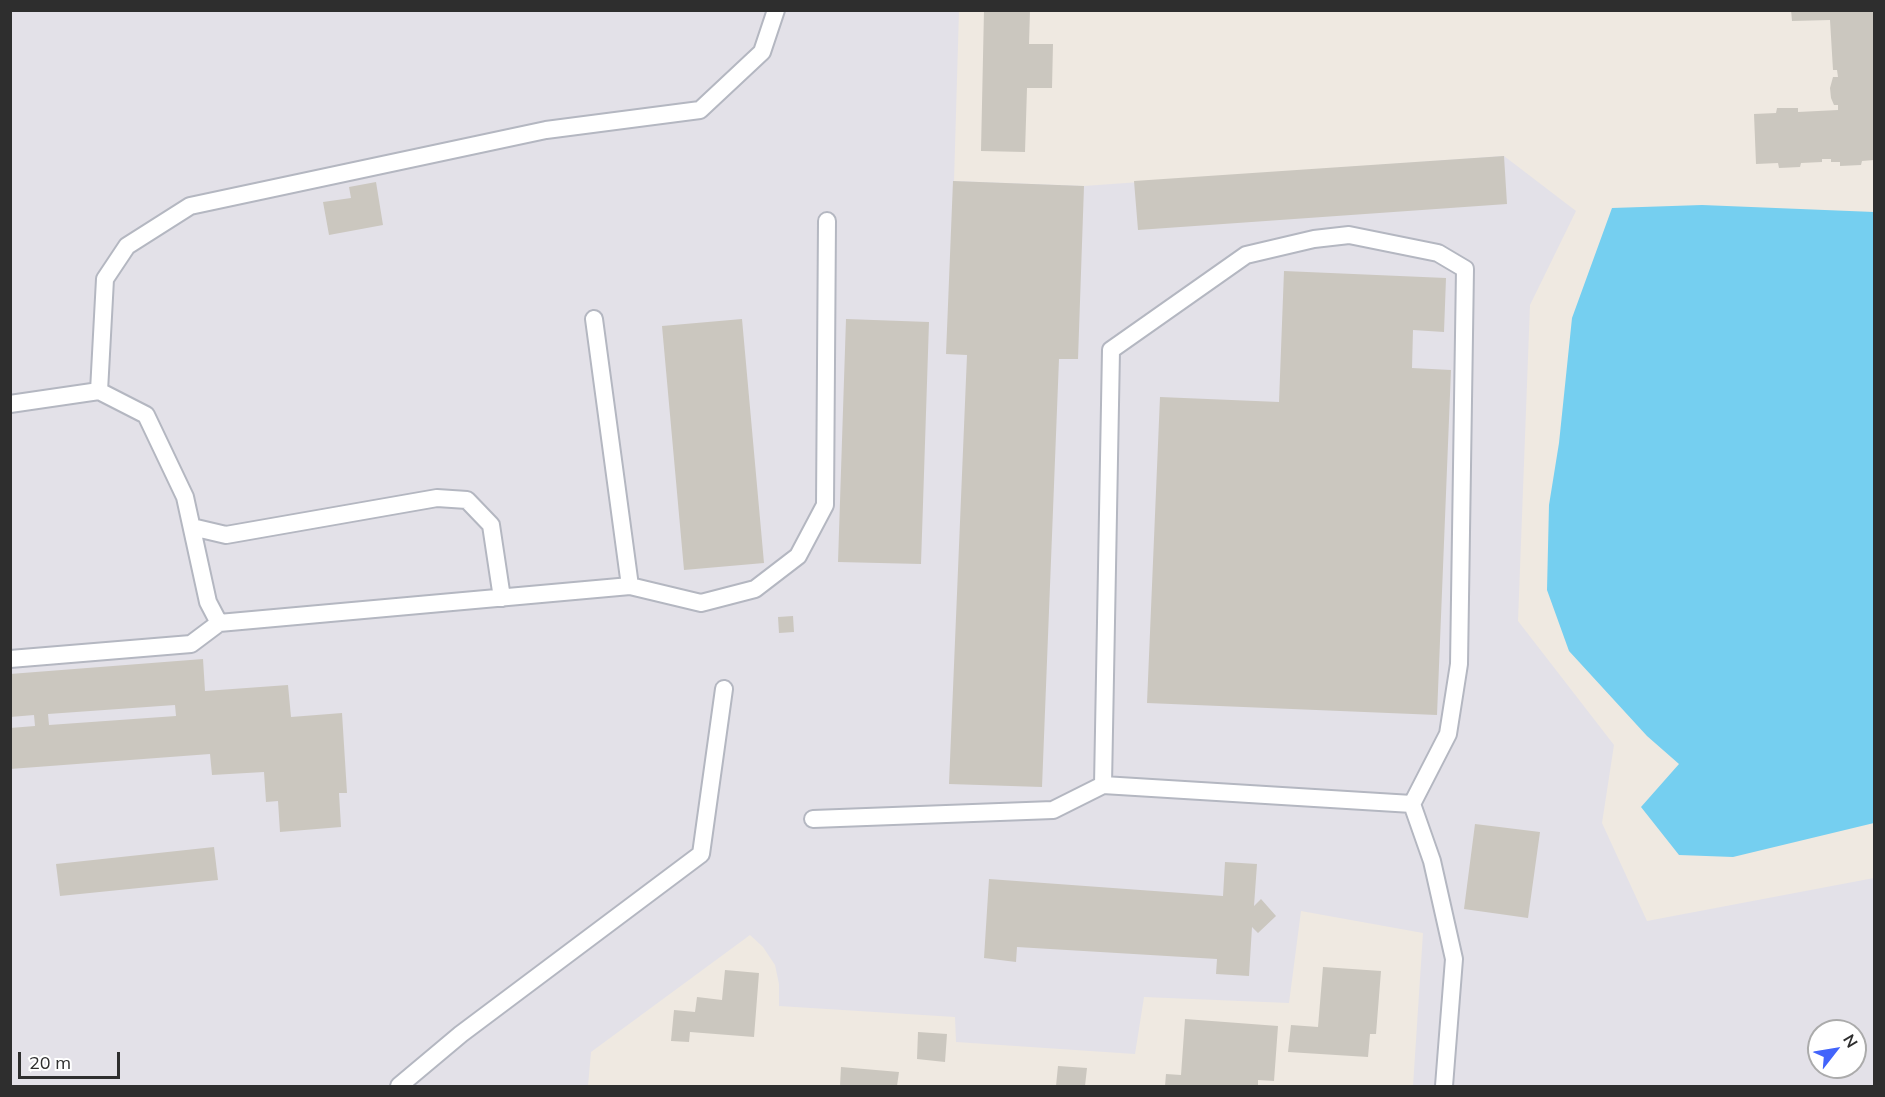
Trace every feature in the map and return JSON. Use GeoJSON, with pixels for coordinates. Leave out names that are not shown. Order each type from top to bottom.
{"type":"FeatureCollection","features":[{"type":"Feature","properties":{"kind":"lane"},"geometry":{"type":"LineString","coordinates":[[99,391],[105,279],[127,246],[190,206],[546,130],[700,110],[762,52],[776,10]]}},
{"type":"Feature","properties":{"kind":"lane"},"geometry":{"type":"LineString","coordinates":[[10,659],[191,644],[219,623],[630,586],[701,603],[755,589],[798,556],[825,505],[827,220]]}},
{"type":"Feature","properties":{"kind":"lane"},"geometry":{"type":"LineString","coordinates":[[1102,785],[1111,350],[1246,255],[1314,239],[1349,235],[1438,253],[1465,269],[1459,664],[1448,734],[1412,804],[1432,861],[1454,959],[1444,1086]]}},
{"type":"Feature","properties":{"kind":"lane"},"geometry":{"type":"LineString","coordinates":[[594,319],[630,586]]}},
{"type":"Feature","properties":{"kind":"lane"},"geometry":{"type":"LineString","coordinates":[[10,404],[99,391],[146,415],[185,497],[208,602],[219,623]]}},
{"type":"Feature","properties":{"kind":"lane"},"geometry":{"type":"LineString","coordinates":[[192,527],[226,534],[437,498],[467,500],[491,525],[502,598]]}},
{"type":"Feature","properties":{"kind":"lane"},"geometry":{"type":"LineString","coordinates":[[399,1086],[461,1034],[701,854],[724,689]]}},
{"type":"Feature","properties":{"kind":"lane"},"geometry":{"type":"LineString","coordinates":[[813,819],[1053,810],[1102,785],[1412,804]]}},
{"type":"Feature","properties":{"kind":"shaded area"},"geometry":{"type":"Polygon","coordinates":[[[10,11],[959,11],[954,181],[1084,186],[1504,156],[1576,211],[1530,305],[1518,621],[1614,745],[1602,823],[1647,921],[1874,878],[1874,1086],[1413,1086],[1423,933],[1301,911],[1289,1003],[1144,997],[1135,1054],[956,1042],[955,1017],[779,1006],[779,984],[775,965],[763,947],[750,935],[591,1052],[588,1086],[11,1086],[10,11]]]}},
{"type":"Feature","properties":{"kind":"water"},"geometry":{"type":"Polygon","coordinates":[[[1702,205],[1874,212],[1874,823],[1733,857],[1679,855],[1641,807],[1679,764],[1647,736],[1569,651],[1547,590],[1549,505],[1559,443],[1572,318],[1612,208],[1702,205]]]}},
{"type":"Feature","properties":{"kind":"building"},"geometry":{"type":"Polygon","coordinates":[[[984,10],[1030,10],[1029,44],[1053,44],[1052,88],[1027,88],[1025,152],[981,151],[984,10]]]}},
{"type":"Feature","properties":{"kind":"building"},"geometry":{"type":"Polygon","coordinates":[[[1791,10],[1874,10],[1874,160],[1862,161],[1861,165],[1840,166],[1840,162],[1831,162],[1831,159],[1801,163],[1800,167],[1779,168],[1778,163],[1756,164],[1754,114],[1776,113],[1777,108],[1798,108],[1798,112],[1838,110],[1838,105],[1834,105],[1831,98],[1830,88],[1833,77],[1838,77],[1837,70],[1833,70],[1830,20],[1792,21],[1791,10]]]}},
{"type":"Feature","properties":{"kind":"building"},"geometry":{"type":"Polygon","coordinates":[[[1504,156],[1507,204],[1138,230],[1134,181],[1504,156]]]}},
{"type":"Feature","properties":{"kind":"building"},"geometry":{"type":"Polygon","coordinates":[[[953,181],[1084,186],[1078,359],[1059,359],[1042,787],[949,784],[967,355],[946,354],[953,181]]]}},
{"type":"Feature","properties":{"kind":"building"},"geometry":{"type":"Polygon","coordinates":[[[376,182],[383,225],[329,235],[323,202],[351,198],[349,187],[376,182]]]}},
{"type":"Feature","properties":{"kind":"building"},"geometry":{"type":"Polygon","coordinates":[[[1284,271],[1446,278],[1444,332],[1413,330],[1412,368],[1451,370],[1437,715],[1147,703],[1160,397],[1279,402],[1284,271]]]}},
{"type":"Feature","properties":{"kind":"building"},"geometry":{"type":"Polygon","coordinates":[[[742,319],[764,563],[684,570],[662,326],[742,319]]]}},
{"type":"Feature","properties":{"kind":"building"},"geometry":{"type":"Polygon","coordinates":[[[846,319],[929,322],[921,564],[838,562],[846,319]]]}},
{"type":"Feature","properties":{"kind":"building"},"geometry":{"type":"Polygon","coordinates":[[[793,616],[794,632],[779,633],[778,617],[793,616]]]}},
{"type":"Feature","properties":{"kind":"building"},"geometry":{"type":"Polygon","coordinates":[[[203,659],[205,691],[288,685],[291,717],[342,713],[347,793],[339,793],[341,827],[280,832],[278,801],[266,802],[264,772],[212,775],[210,754],[10,769],[10,728],[35,726],[34,715],[10,717],[10,674],[203,659]],[[175,705],[48,714],[49,725],[176,716],[175,705]]]}},
{"type":"Feature","properties":{"kind":"building"},"geometry":{"type":"Polygon","coordinates":[[[1475,824],[1540,832],[1528,918],[1464,909],[1475,824]]]}},
{"type":"Feature","properties":{"kind":"building"},"geometry":{"type":"Polygon","coordinates":[[[214,847],[218,880],[60,896],[56,864],[214,847]]]}},
{"type":"Feature","properties":{"kind":"building"},"geometry":{"type":"Polygon","coordinates":[[[1225,862],[1257,864],[1254,906],[1261,899],[1276,916],[1258,933],[1252,927],[1249,976],[1216,974],[1217,959],[1017,947],[1016,962],[984,958],[989,879],[1223,896],[1225,862]]]}},
{"type":"Feature","properties":{"kind":"building"},"geometry":{"type":"Polygon","coordinates":[[[1323,967],[1381,971],[1376,1034],[1370,1034],[1368,1057],[1288,1052],[1291,1025],[1318,1027],[1323,967]]]}},
{"type":"Feature","properties":{"kind":"building"},"geometry":{"type":"Polygon","coordinates":[[[725,970],[759,973],[754,1037],[690,1032],[689,1042],[671,1041],[674,1010],[695,1012],[697,997],[722,1000],[725,970]]]}},
{"type":"Feature","properties":{"kind":"building"},"geometry":{"type":"Polygon","coordinates":[[[1185,1019],[1278,1026],[1274,1081],[1258,1080],[1258,1086],[1165,1086],[1166,1074],[1181,1075],[1185,1019]]]}},
{"type":"Feature","properties":{"kind":"building"},"geometry":{"type":"Polygon","coordinates":[[[918,1032],[947,1034],[945,1062],[917,1059],[918,1032]]]}},
{"type":"Feature","properties":{"kind":"building"},"geometry":{"type":"Polygon","coordinates":[[[1058,1066],[1087,1068],[1085,1086],[1056,1086],[1058,1066]]]}},
{"type":"Feature","properties":{"kind":"building"},"geometry":{"type":"Polygon","coordinates":[[[841,1067],[899,1072],[897,1086],[840,1086],[841,1067]]]}}]}
